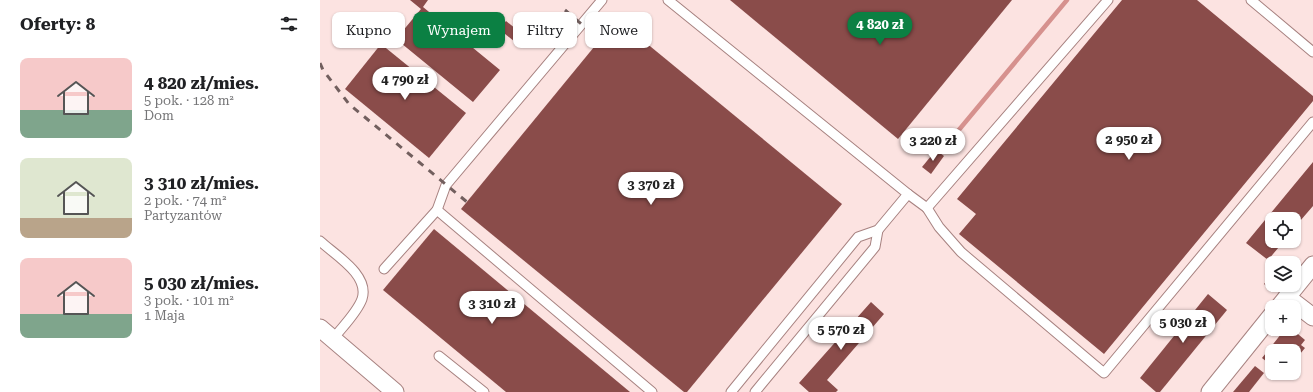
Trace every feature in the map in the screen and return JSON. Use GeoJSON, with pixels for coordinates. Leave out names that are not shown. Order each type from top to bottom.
{"type":"FeatureCollection","features":[{"type":"Feature","properties":{"kind":"street"},"geometry":{"type":"LineString","coordinates":[[1285,300],[1313,265]]}},
{"type":"Feature","properties":{"kind":"street"},"geometry":{"type":"LineString","coordinates":[[1301,311],[1313,317]]}},
{"type":"Feature","properties":{"kind":"street"},"geometry":{"type":"LineString","coordinates":[[1210,392],[1265,324]]}},
{"type":"Feature","properties":{"kind":"street"},"geometry":{"type":"LineString","coordinates":[[320,328],[395,392]]}},
{"type":"Feature","properties":{"kind":"lane"},"geometry":{"type":"LineString","coordinates":[[384,270],[437,210],[446,185],[602,0]]}},
{"type":"Feature","properties":{"kind":"lane"},"geometry":{"type":"LineString","coordinates":[[668,0],[927,208],[939,227],[961,252],[1104,373],[1313,122]]}},
{"type":"Feature","properties":{"kind":"lane"},"geometry":{"type":"LineString","coordinates":[[927,208],[1108,0]]}},
{"type":"Feature","properties":{"kind":"lane"},"geometry":{"type":"LineString","coordinates":[[1251,0],[1313,52]]}},
{"type":"Feature","properties":{"kind":"lane"},"geometry":{"type":"LineString","coordinates":[[731,392],[858,237],[878,230],[908,194]]}},
{"type":"Feature","properties":{"kind":"lane"},"geometry":{"type":"LineString","coordinates":[[437,210],[652,392]]}},
{"type":"Feature","properties":{"kind":"lane"},"geometry":{"type":"LineString","coordinates":[[755,392],[876,247],[878,230]]}},
{"type":"Feature","properties":{"kind":"lane"},"geometry":{"type":"LineString","coordinates":[[320,242],[359,277],[364,288],[362,299],[333,339]]}},
{"type":"Feature","properties":{"kind":"lane"},"geometry":{"type":"LineString","coordinates":[[439,356],[484,392]]}},
{"type":"Feature","properties":{"kind":"building"},"geometry":{"type":"Polygon","coordinates":[[[410,0],[428,0],[423,7],[429,12],[418,12],[421,9],[410,0]]]}},
{"type":"Feature","properties":{"kind":"building"},"geometry":{"type":"Polygon","coordinates":[[[730,0],[1012,0],[898,139],[730,0]]]}},
{"type":"Feature","properties":{"kind":"building"},"geometry":{"type":"Polygon","coordinates":[[[1122,0],[1197,0],[1313,96],[1313,101],[1104,354],[959,234],[976,214],[957,199],[1122,0]]]}},
{"type":"Feature","properties":{"kind":"building"},"geometry":{"type":"Polygon","coordinates":[[[413,19],[413,48],[473,48],[500,70],[473,102],[405,46],[405,28],[413,19]]]}},
{"type":"Feature","properties":{"kind":"building"},"geometry":{"type":"Polygon","coordinates":[[[506,21],[513,27],[513,40],[505,34],[506,21]]]}},
{"type":"Feature","properties":{"kind":"building"},"geometry":{"type":"Polygon","coordinates":[[[378,48],[386,48],[466,113],[429,158],[345,89],[378,48]]]}},
{"type":"Feature","properties":{"kind":"building"},"geometry":{"type":"Polygon","coordinates":[[[593,48],[652,48],[842,204],[687,392],[684,392],[461,209],[593,48]]]}},
{"type":"Feature","properties":{"kind":"building"},"geometry":{"type":"Polygon","coordinates":[[[936,150],[944,156],[931,174],[922,167],[936,150]]]}},
{"type":"Feature","properties":{"kind":"building"},"geometry":{"type":"Polygon","coordinates":[[[1313,162],[1313,206],[1301,220],[1301,212],[1272,212],[1313,162]]]}},
{"type":"Feature","properties":{"kind":"building"},"geometry":{"type":"Polygon","coordinates":[[[1265,220],[1265,248],[1278,248],[1271,256],[1265,256],[1265,258],[1246,243],[1265,220]]]}},
{"type":"Feature","properties":{"kind":"building"},"geometry":{"type":"Polygon","coordinates":[[[434,229],[630,392],[506,392],[383,290],[434,229]]]}},
{"type":"Feature","properties":{"kind":"building"},"geometry":{"type":"Polygon","coordinates":[[[1208,294],[1227,310],[1160,392],[1156,392],[1140,378],[1208,294]]]}},
{"type":"Feature","properties":{"kind":"building"},"geometry":{"type":"Polygon","coordinates":[[[871,302],[884,314],[827,380],[838,390],[836,392],[809,392],[799,383],[871,302]]]}},
{"type":"Feature","properties":{"kind":"building"},"geometry":{"type":"Polygon","coordinates":[[[1279,336],[1300,336],[1305,340],[1301,345],[1273,344],[1279,336]]]}},
{"type":"Feature","properties":{"kind":"building"},"geometry":{"type":"Polygon","coordinates":[[[1301,345],[1305,348],[1301,353],[1301,345]]]}},
{"type":"Feature","properties":{"kind":"building"},"geometry":{"type":"Polygon","coordinates":[[[1255,366],[1264,373],[1249,392],[1233,392],[1255,366]]]}},
{"type":"Feature","properties":{"kind":"waterway"},"geometry":{"type":"LineString","coordinates":[[958,131],[1067,0]]}},
{"type":"Feature","properties":{"kind":"railway"},"geometry":{"type":"LineString","coordinates":[[565,10],[585,27]]}},
{"type":"Feature","properties":{"kind":"railway"},"geometry":{"type":"LineString","coordinates":[[320,63],[323,70],[349,104],[467,202]]}}]}
